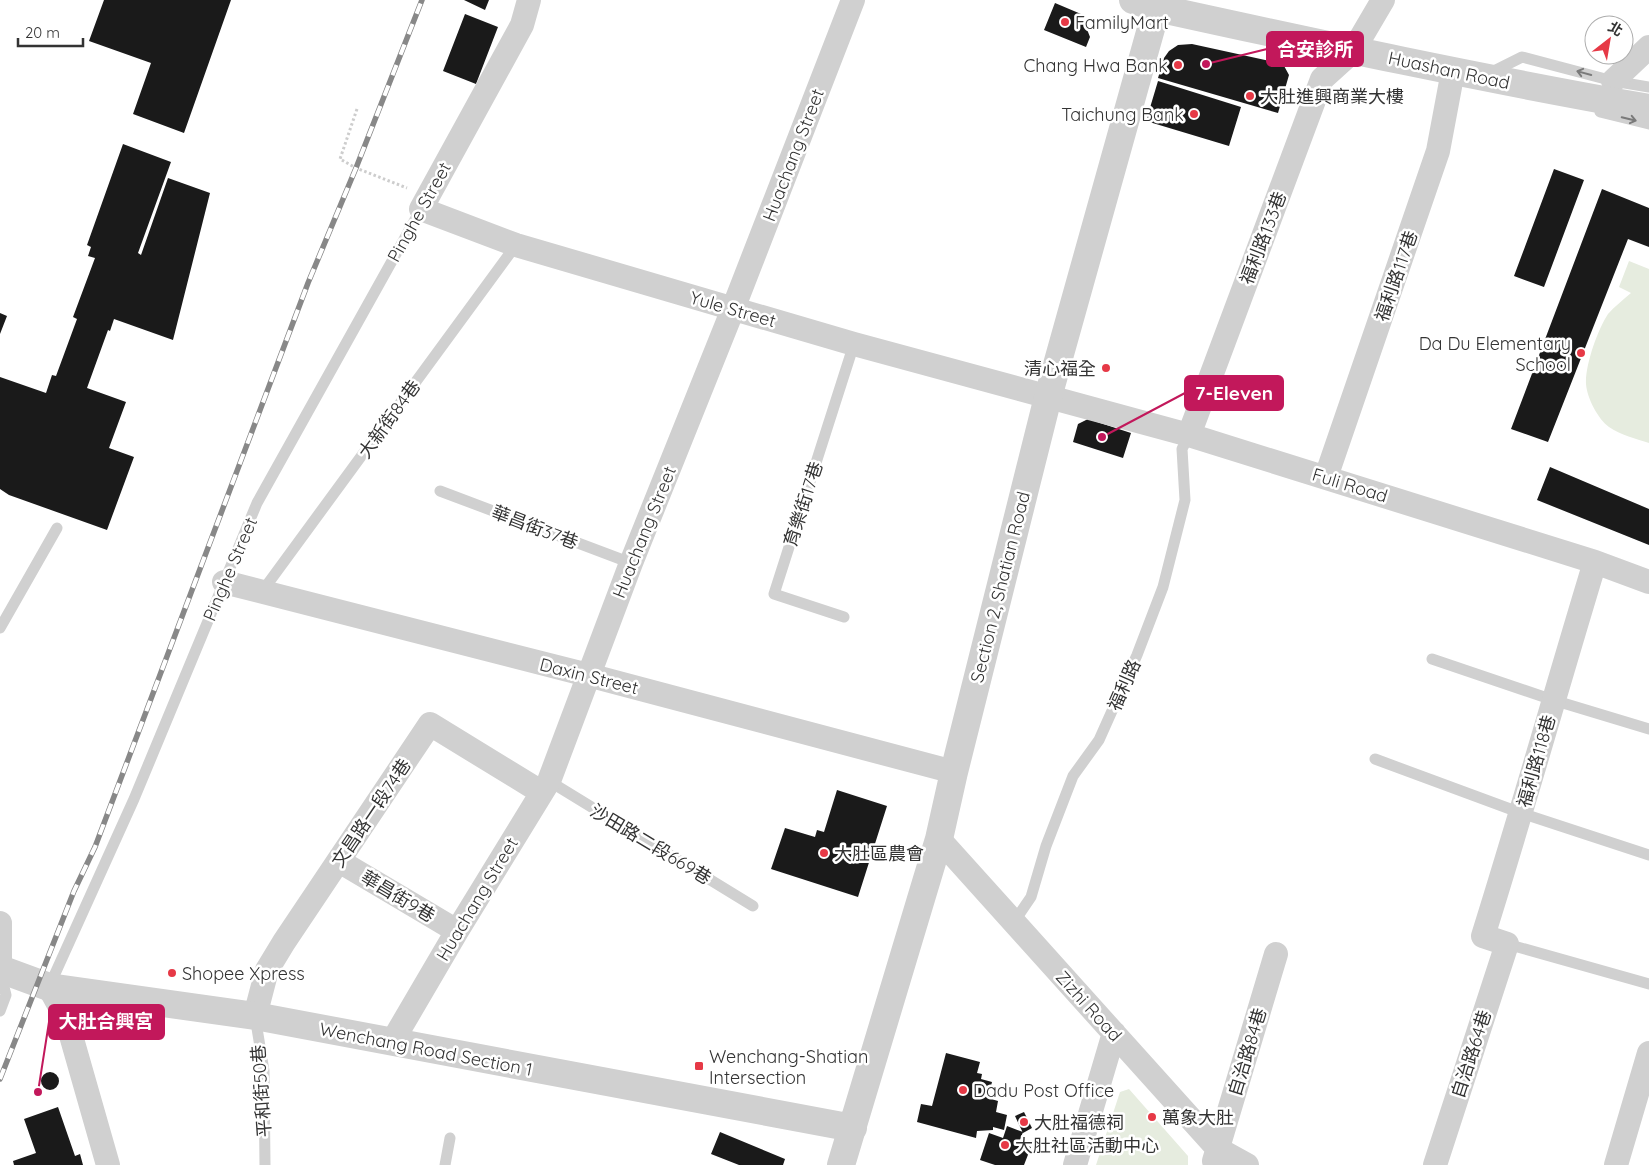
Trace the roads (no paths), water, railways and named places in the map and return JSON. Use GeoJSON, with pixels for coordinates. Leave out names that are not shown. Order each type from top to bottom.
{"type":"FeatureCollection","features":[{"type":"Feature","properties":{"kind":"street","name":"Pinghe Street"},"geometry":{"type":"LineString","coordinates":[[425,203],[522,25],[529,0]]}},
{"type":"Feature","properties":{"kind":"street","name":"Huachang Street"},"geometry":{"type":"LineString","coordinates":[[392,1042],[545,787],[631,563],[854,0]]}},
{"type":"Feature","properties":{"kind":"street","name":"福利路133巷"},"geometry":{"type":"LineString","coordinates":[[1189,435],[1322,79],[1353,51],[1383,0]]}},
{"type":"Feature","properties":{"kind":"street","name":"Huashan Road"},"geometry":{"type":"LineString","coordinates":[[1150,3],[1353,51],[1538,89],[1649,108]]}},
{"type":"Feature","properties":{"kind":"street","name":"Section 2, Shatian Road"},"geometry":{"type":"LineString","coordinates":[[841,1165],[939,838],[1048,397],[1150,3]]}},
{"type":"Feature","properties":{"kind":"street"},"geometry":{"type":"LineString","coordinates":[[1613,81],[1649,47]]}},
{"type":"Feature","properties":{"kind":"street","name":"福利路117巷"},"geometry":{"type":"LineString","coordinates":[[1326,477],[1438,151],[1453,71]]}},
{"type":"Feature","properties":{"kind":"street","name":"Yule Street"},"geometry":{"type":"LineString","coordinates":[[425,203],[516,244],[732,309],[1048,397]]}},
{"type":"Feature","properties":{"kind":"street","name":"Fuli Road"},"geometry":{"type":"LineString","coordinates":[[1048,397],[1189,435],[1326,477],[1595,562],[1649,582]]}},
{"type":"Feature","properties":{"kind":"street","name":"福利路118巷"},"geometry":{"type":"LineString","coordinates":[[1507,944],[1483,936],[1595,562]]}},
{"type":"Feature","properties":{"kind":"street","name":"Daxin Street"},"geometry":{"type":"LineString","coordinates":[[224,582],[588,675],[954,772]]}},
{"type":"Feature","properties":{"kind":"street","name":"文昌路一段74巷"},"geometry":{"type":"LineString","coordinates":[[255,1016],[267,970],[430,724],[545,787]]}},
{"type":"Feature","properties":{"kind":"street","name":"Zizhi Road"},"geometry":{"type":"LineString","coordinates":[[939,838],[1114,1033],[1216,1157],[1247,1165]]}},
{"type":"Feature","properties":{"kind":"street","name":"華昌街9巷"},"geometry":{"type":"LineString","coordinates":[[339,861],[457,931]]}},
{"type":"Feature","properties":{"kind":"street"},"geometry":{"type":"LineString","coordinates":[[0,923],[0,958]]}},
{"type":"Feature","properties":{"kind":"street","name":"自治路64巷"},"geometry":{"type":"LineString","coordinates":[[1435,1165],[1507,944]]}},
{"type":"Feature","properties":{"kind":"street","name":"自治路84巷"},"geometry":{"type":"LineString","coordinates":[[1216,1157],[1276,954]]}},
{"type":"Feature","properties":{"kind":"street","name":"Wenchang Road Section 1"},"geometry":{"type":"LineString","coordinates":[[0,969],[49,987],[255,1016],[853,1128]]}},
{"type":"Feature","properties":{"kind":"street"},"geometry":{"type":"LineString","coordinates":[[49,987],[66,1018],[108,1165]]}},
{"type":"Feature","properties":{"kind":"street"},"geometry":{"type":"LineString","coordinates":[[1075,1165],[1114,1033]]}},
{"type":"Feature","properties":{"kind":"street"},"geometry":{"type":"LineString","coordinates":[[1616,1165],[1649,1053]]}},
{"type":"Feature","properties":{"kind":"lane"},"geometry":{"type":"LineString","coordinates":[[1482,76],[1522,57],[1613,81],[1649,87]]}},
{"type":"Feature","properties":{"kind":"lane"},"geometry":{"type":"LineString","coordinates":[[1482,76],[1516,92],[1573,106]]}},
{"type":"Feature","properties":{"kind":"lane"},"geometry":{"type":"LineString","coordinates":[[1592,110],[1649,124]]}},
{"type":"Feature","properties":{"kind":"lane","name":"Pinghe Street"},"geometry":{"type":"LineString","coordinates":[[49,987],[134,799],[257,503],[425,203]]}},
{"type":"Feature","properties":{"kind":"lane","name":"大新街84巷"},"geometry":{"type":"LineString","coordinates":[[261,593],[516,244]]}},
{"type":"Feature","properties":{"kind":"lane","name":"育樂街17巷"},"geometry":{"type":"LineString","coordinates":[[844,618],[774,594],[854,344]]}},
{"type":"Feature","properties":{"kind":"lane","name":"福利路"},"geometry":{"type":"LineString","coordinates":[[1014,922],[1030,896],[1046,846],[1073,776],[1099,740],[1137,655],[1163,587],[1185,500],[1182,449],[1189,435]]}},
{"type":"Feature","properties":{"kind":"lane","name":"華昌街37巷"},"geometry":{"type":"LineString","coordinates":[[440,491],[631,563]]}},
{"type":"Feature","properties":{"kind":"lane"},"geometry":{"type":"LineString","coordinates":[[0,628],[57,528]]}},
{"type":"Feature","properties":{"kind":"lane"},"geometry":{"type":"LineString","coordinates":[[1432,659],[1553,700],[1649,729]]}},
{"type":"Feature","properties":{"kind":"lane"},"geometry":{"type":"LineString","coordinates":[[1375,759],[1521,813],[1649,855]]}},
{"type":"Feature","properties":{"kind":"lane","name":"沙田路二段669巷"},"geometry":{"type":"LineString","coordinates":[[545,787],[753,906]]}},
{"type":"Feature","properties":{"kind":"lane"},"geometry":{"type":"LineString","coordinates":[[1507,944],[1649,984]]}},
{"type":"Feature","properties":{"kind":"lane"},"geometry":{"type":"LineString","coordinates":[[0,969],[6,995],[0,1011]]}},
{"type":"Feature","properties":{"kind":"lane","name":"平和街50巷"},"geometry":{"type":"LineString","coordinates":[[255,1016],[264,1071],[265,1165]]}},
{"type":"Feature","properties":{"kind":"lane"},"geometry":{"type":"LineString","coordinates":[[445,1165],[450,1138]]}},
{"type":"Feature","properties":{"kind":"railway"},"geometry":{"type":"LineString","coordinates":[[0,1079],[74,891],[95,847],[308,283],[356,168],[422,0]]}},
{"type":"Feature","properties":{"kind":"place","name":"FamilyMart"},"geometry":{"type":"Point","coordinates":[1065,22]}},
{"type":"Feature","properties":{"kind":"place","name":"合安診所"},"geometry":{"type":"Point","coordinates":[1206,64]}},
{"type":"Feature","properties":{"kind":"place","name":"Chang Hwa Bank"},"geometry":{"type":"Point","coordinates":[1178,65]}},
{"type":"Feature","properties":{"kind":"place","name":"大肚進興商業大樓"},"geometry":{"type":"Point","coordinates":[1250,96]}},
{"type":"Feature","properties":{"kind":"place","name":"Taichung Bank"},"geometry":{"type":"Point","coordinates":[1194,114]}},
{"type":"Feature","properties":{"kind":"place","name":"Da Du Elementary School"},"geometry":{"type":"Point","coordinates":[1581,353]}},
{"type":"Feature","properties":{"kind":"place","name":"清心福全"},"geometry":{"type":"Point","coordinates":[1106,368]}},
{"type":"Feature","properties":{"kind":"place","name":"7-Eleven"},"geometry":{"type":"Point","coordinates":[1102,437]}},
{"type":"Feature","properties":{"kind":"place","name":"大肚區農會"},"geometry":{"type":"Point","coordinates":[824,853]}},
{"type":"Feature","properties":{"kind":"place","name":"Shopee Xpress"},"geometry":{"type":"Point","coordinates":[172,973]}},
{"type":"Feature","properties":{"kind":"place","name":"Wenchang-Shatian Intersection"},"geometry":{"type":"Point","coordinates":[699,1066]}},
{"type":"Feature","properties":{"kind":"place","name":"Dadu Post Office"},"geometry":{"type":"Point","coordinates":[963,1090]}},
{"type":"Feature","properties":{"kind":"place","name":"大肚合興宮"},"geometry":{"type":"Point","coordinates":[38,1092]}},
{"type":"Feature","properties":{"kind":"place","name":"萬象大肚"},"geometry":{"type":"Point","coordinates":[1152,1117]}},
{"type":"Feature","properties":{"kind":"place","name":"大肚福德祠"},"geometry":{"type":"Point","coordinates":[1024,1122]}},
{"type":"Feature","properties":{"kind":"place","name":"大肚社區活動中心"},"geometry":{"type":"Point","coordinates":[1005,1145]}}]}
